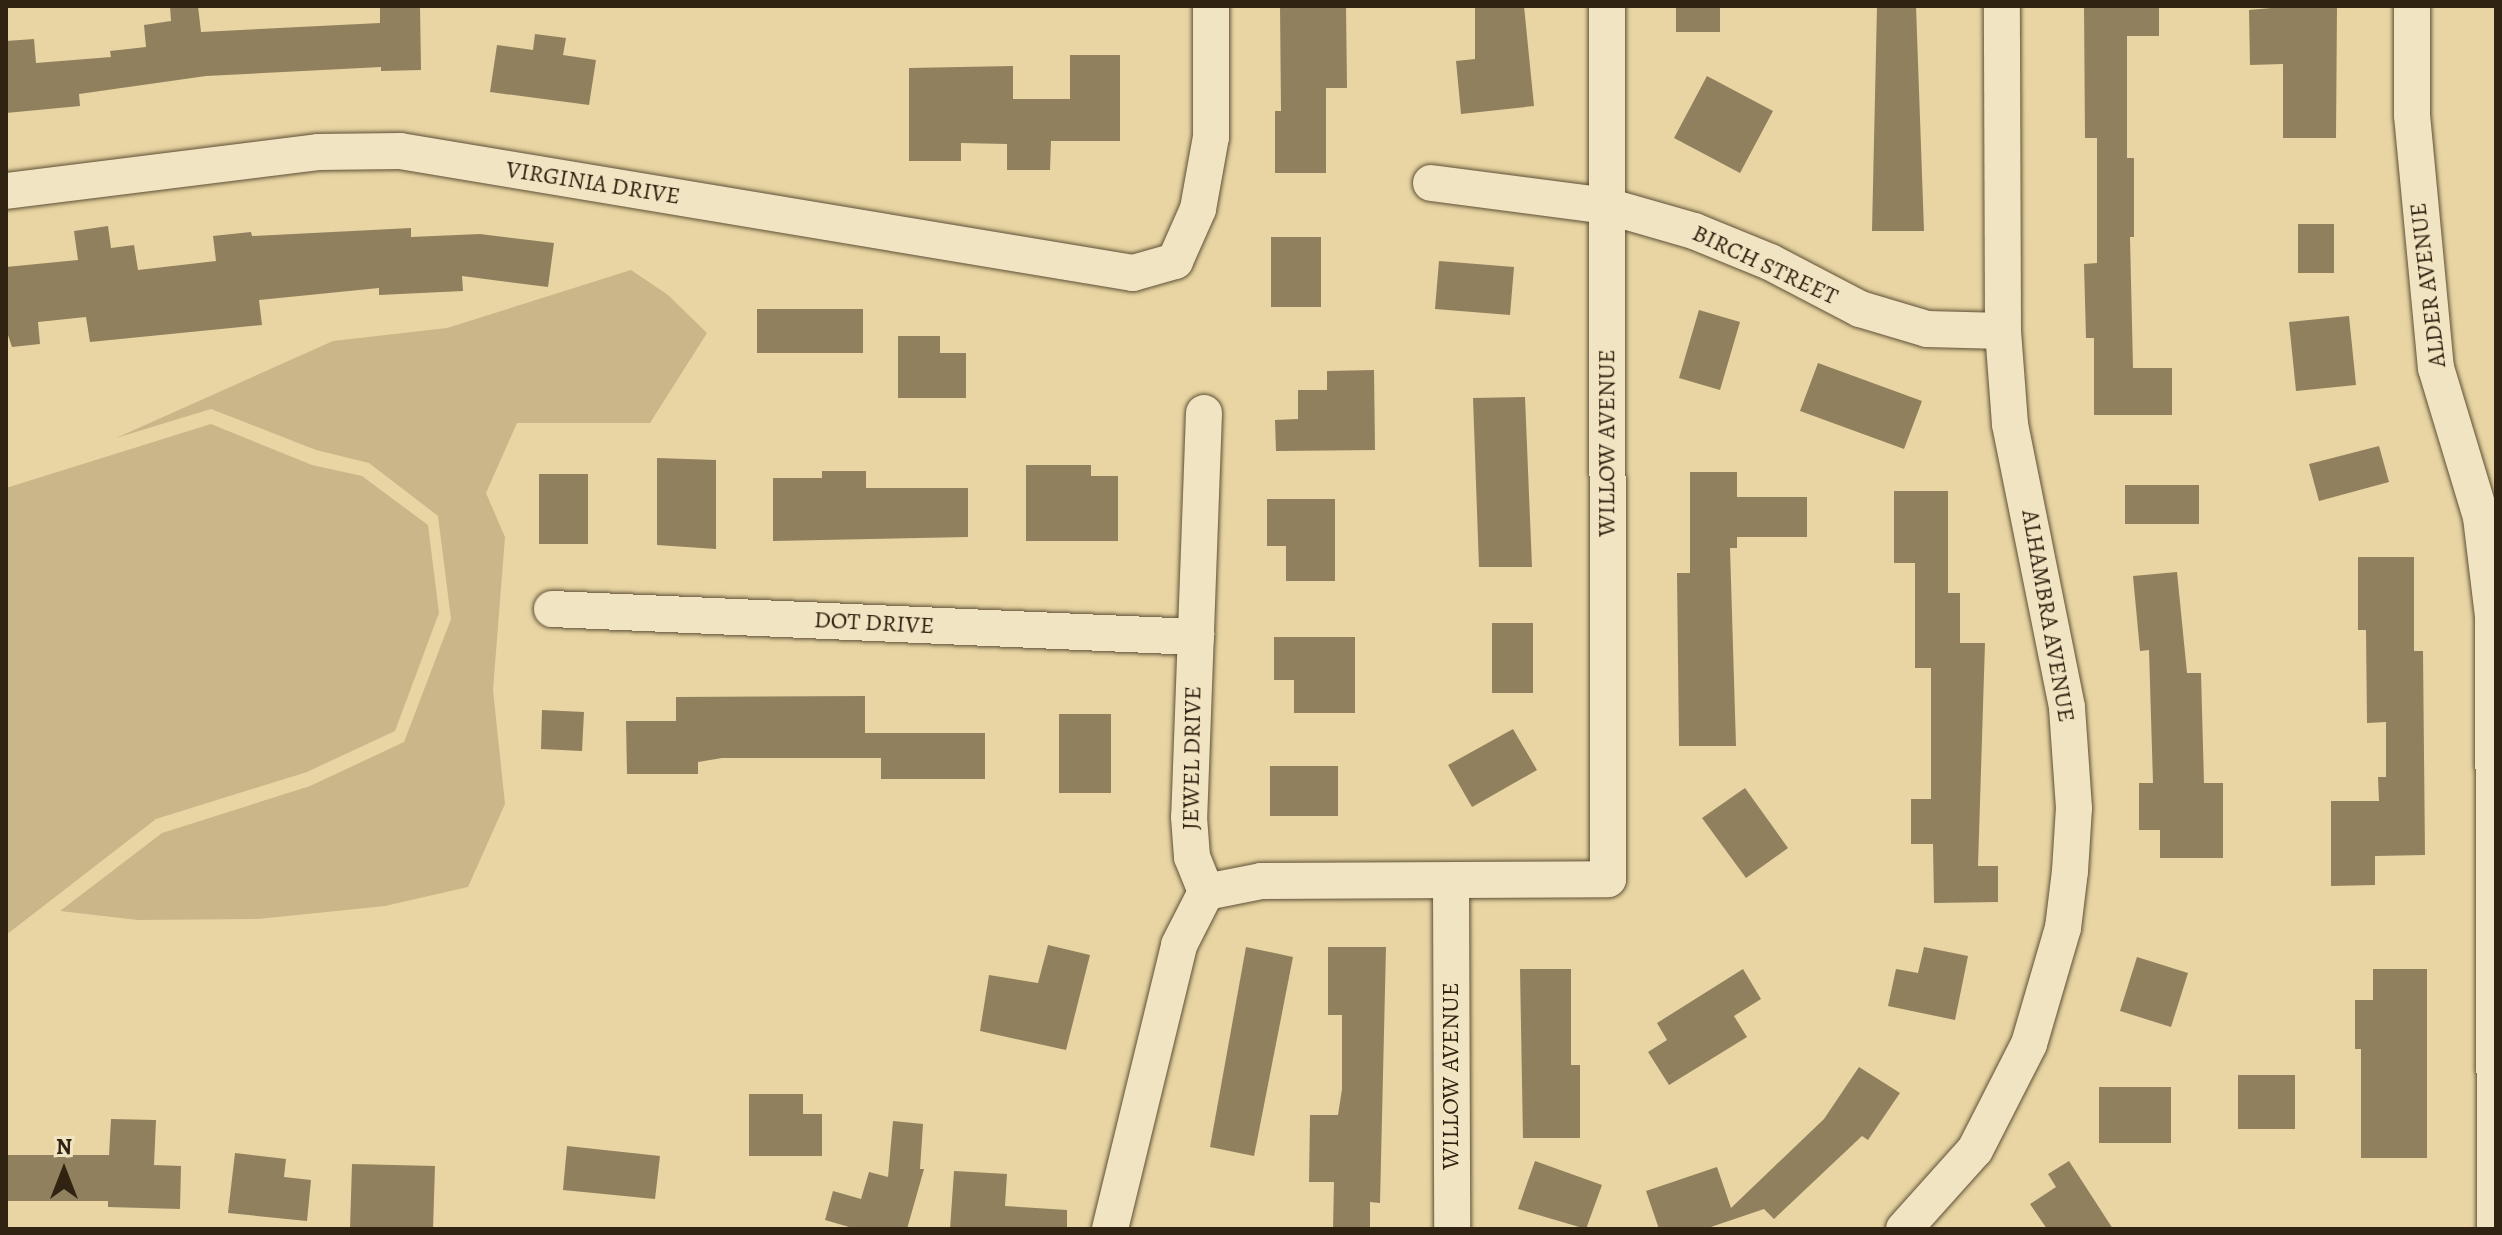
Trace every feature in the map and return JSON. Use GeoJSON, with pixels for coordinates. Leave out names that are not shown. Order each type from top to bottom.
{"type":"FeatureCollection","features":[{"type":"Feature","properties":{"kind":"street","name":"VIRGINIA DRIVE"},"geometry":{"type":"LineString","coordinates":[[6,191],[318,152],[400,151],[1133,273],[1175,261],[1198,209],[1211,137],[1211,6]]}},
{"type":"Feature","properties":{"kind":"street","name":"WILLOW AVENUE"},"geometry":{"type":"LineString","coordinates":[[1452,1229],[1451,881],[1608,879],[1607,6]]}},
{"type":"Feature","properties":{"kind":"street","name":"ALHAMBRA AVENUE"},"geometry":{"type":"LineString","coordinates":[[1912,1227],[1975,1150],[2029,1044],[2063,928],[2070,871],[2074,808],[2067,707],[2010,424],[2003,331],[2002,6]]}},
{"type":"Feature","properties":{"kind":"street","name":"ALDER AVENUE"},"geometry":{"type":"LineString","coordinates":[[2412,6],[2413,130],[2436,368],[2488,515],[2493,616],[2495,1229]]}},
{"type":"Feature","properties":{"kind":"street","name":"BIRCH STREET"},"geometry":{"type":"LineString","coordinates":[[1431,183],[1607,206],[1694,231],[1770,262],[1860,309],[1927,329],[2003,331]]}},
{"type":"Feature","properties":{"kind":"street","name":"JEWEL DRIVE"},"geometry":{"type":"LineString","coordinates":[[1204,413],[1189,817],[1192,857],[1206,892]]}},
{"type":"Feature","properties":{"kind":"street","name":"DOT DRIVE"},"geometry":{"type":"LineString","coordinates":[[552,609],[1196,637]]}},
{"type":"Feature","properties":{"kind":"street"},"geometry":{"type":"LineString","coordinates":[[1110,1229],[1179,945],[1206,892],[1261,881],[1451,881]]}},
{"type":"Feature","properties":{"kind":"shaded area"},"geometry":{"type":"Polygon","coordinates":[[[631,270],[668,295],[707,333],[650,423],[517,423],[486,493],[505,537],[493,690],[505,804],[468,887],[385,906],[258,919],[138,920],[60,911],[162,833],[310,786],[404,742],[451,619],[438,516],[369,463],[316,450],[211,409],[116,438],[333,341],[447,328],[631,270]]]}},
{"type":"Feature","properties":{"kind":"shaded area"},"geometry":{"type":"Polygon","coordinates":[[[211,424],[312,465],[362,476],[428,525],[439,613],[395,731],[307,772],[156,819],[6,935],[6,488],[211,424]]]}},
{"type":"Feature","properties":{"kind":"building"},"geometry":{"type":"Polygon","coordinates":[[[170,6],[198,6],[201,32],[380,23],[380,6],[420,6],[421,70],[381,71],[381,67],[206,76],[79,94],[80,106],[6,113],[6,41],[34,39],[36,63],[111,57],[110,51],[146,47],[144,25],[171,21],[170,6]]]}},
{"type":"Feature","properties":{"kind":"building"},"geometry":{"type":"Polygon","coordinates":[[[1280,6],[1346,6],[1347,88],[1326,88],[1326,173],[1275,173],[1275,111],[1281,111],[1280,6]]]}},
{"type":"Feature","properties":{"kind":"building"},"geometry":{"type":"Polygon","coordinates":[[[1475,6],[1524,6],[1534,106],[1461,114],[1456,61],[1475,59],[1475,6]]]}},
{"type":"Feature","properties":{"kind":"building"},"geometry":{"type":"Polygon","coordinates":[[[1676,6],[1720,6],[1720,32],[1676,32],[1676,6]]]}},
{"type":"Feature","properties":{"kind":"building"},"geometry":{"type":"Polygon","coordinates":[[[1877,6],[1916,6],[1924,231],[1872,231],[1877,6]]]}},
{"type":"Feature","properties":{"kind":"building"},"geometry":{"type":"Polygon","coordinates":[[[2084,6],[2159,6],[2159,36],[2127,36],[2127,158],[2134,158],[2134,237],[2130,237],[2133,368],[2172,368],[2172,415],[2094,415],[2094,338],[2086,338],[2084,264],[2097,263],[2097,138],[2085,138],[2084,6]]]}},
{"type":"Feature","properties":{"kind":"building"},"geometry":{"type":"Polygon","coordinates":[[[2337,6],[2336,138],[2283,138],[2283,64],[2250,65],[2249,10],[2337,6]]]}},
{"type":"Feature","properties":{"kind":"building"},"geometry":{"type":"Polygon","coordinates":[[[535,34],[566,38],[563,55],[596,60],[589,105],[490,92],[497,45],[533,50],[535,34]]]}},
{"type":"Feature","properties":{"kind":"building"},"geometry":{"type":"Polygon","coordinates":[[[1070,55],[1120,55],[1120,141],[1051,141],[1050,170],[1007,170],[1007,144],[961,143],[961,161],[909,161],[909,68],[1013,66],[1013,99],[1070,99],[1070,55]]]}},
{"type":"Feature","properties":{"kind":"building"},"geometry":{"type":"Polygon","coordinates":[[[1707,76],[1773,111],[1740,173],[1674,138],[1707,76]]]}},
{"type":"Feature","properties":{"kind":"building"},"geometry":{"type":"Polygon","coordinates":[[[2298,224],[2334,224],[2334,273],[2298,273],[2298,224]]]}},
{"type":"Feature","properties":{"kind":"building"},"geometry":{"type":"Polygon","coordinates":[[[108,226],[111,248],[134,245],[138,270],[216,261],[213,236],[251,232],[252,236],[411,228],[411,237],[480,234],[554,243],[548,287],[462,276],[463,291],[379,295],[379,288],[259,300],[262,325],[90,342],[86,317],[38,322],[40,344],[12,347],[6,329],[6,267],[78,260],[74,231],[108,226]]]}},
{"type":"Feature","properties":{"kind":"building"},"geometry":{"type":"Polygon","coordinates":[[[1271,237],[1321,237],[1321,307],[1271,307],[1271,237]]]}},
{"type":"Feature","properties":{"kind":"building"},"geometry":{"type":"Polygon","coordinates":[[[1439,261],[1514,267],[1510,315],[1435,309],[1439,261]]]}},
{"type":"Feature","properties":{"kind":"building"},"geometry":{"type":"Polygon","coordinates":[[[757,309],[863,309],[863,353],[757,353],[757,309]]]}},
{"type":"Feature","properties":{"kind":"building"},"geometry":{"type":"Polygon","coordinates":[[[1699,310],[1740,322],[1720,390],[1679,378],[1699,310]]]}},
{"type":"Feature","properties":{"kind":"building"},"geometry":{"type":"Polygon","coordinates":[[[2349,316],[2356,385],[2296,391],[2289,322],[2349,316]]]}},
{"type":"Feature","properties":{"kind":"building"},"geometry":{"type":"Polygon","coordinates":[[[898,336],[940,336],[940,353],[966,353],[966,398],[898,398],[898,336]]]}},
{"type":"Feature","properties":{"kind":"building"},"geometry":{"type":"Polygon","coordinates":[[[1818,363],[1922,401],[1904,449],[1800,411],[1818,363]]]}},
{"type":"Feature","properties":{"kind":"building"},"geometry":{"type":"Polygon","coordinates":[[[1374,370],[1375,450],[1276,451],[1275,420],[1298,419],[1298,390],[1327,390],[1327,371],[1374,370]]]}},
{"type":"Feature","properties":{"kind":"building"},"geometry":{"type":"Polygon","coordinates":[[[1525,397],[1532,567],[1479,567],[1473,398],[1525,397]]]}},
{"type":"Feature","properties":{"kind":"building"},"geometry":{"type":"Polygon","coordinates":[[[2379,446],[2389,482],[2319,501],[2309,464],[2379,446]]]}},
{"type":"Feature","properties":{"kind":"building"},"geometry":{"type":"Polygon","coordinates":[[[657,458],[716,460],[716,549],[657,545],[657,458]]]}},
{"type":"Feature","properties":{"kind":"building"},"geometry":{"type":"Polygon","coordinates":[[[1026,465],[1091,465],[1091,476],[1118,476],[1118,541],[1026,541],[1026,465]]]}},
{"type":"Feature","properties":{"kind":"building"},"geometry":{"type":"Polygon","coordinates":[[[822,471],[866,471],[866,488],[968,488],[968,537],[773,541],[773,478],[822,478],[822,471]]]}},
{"type":"Feature","properties":{"kind":"building"},"geometry":{"type":"Polygon","coordinates":[[[1690,472],[1737,472],[1737,497],[1807,497],[1807,537],[1737,537],[1737,548],[1730,548],[1736,746],[1679,746],[1677,573],[1690,573],[1690,472]]]}},
{"type":"Feature","properties":{"kind":"building"},"geometry":{"type":"Polygon","coordinates":[[[539,474],[588,474],[588,544],[539,544],[539,474]]]}},
{"type":"Feature","properties":{"kind":"building"},"geometry":{"type":"Polygon","coordinates":[[[2125,485],[2199,485],[2199,524],[2125,524],[2125,485]]]}},
{"type":"Feature","properties":{"kind":"building"},"geometry":{"type":"Polygon","coordinates":[[[1894,491],[1948,491],[1948,593],[1960,593],[1960,643],[1985,643],[1978,866],[1998,866],[1998,902],[1934,903],[1933,844],[1911,844],[1911,799],[1931,799],[1931,668],[1915,668],[1915,563],[1894,563],[1894,491]]]}},
{"type":"Feature","properties":{"kind":"building"},"geometry":{"type":"Polygon","coordinates":[[[1267,499],[1335,499],[1335,581],[1286,581],[1286,546],[1267,546],[1267,499]]]}},
{"type":"Feature","properties":{"kind":"building"},"geometry":{"type":"Polygon","coordinates":[[[2358,557],[2414,557],[2414,651],[2423,651],[2425,855],[2375,856],[2375,885],[2331,886],[2331,801],[2379,801],[2378,777],[2386,777],[2386,722],[2367,723],[2366,630],[2358,630],[2358,557]]]}},
{"type":"Feature","properties":{"kind":"building"},"geometry":{"type":"Polygon","coordinates":[[[2177,572],[2187,673],[2201,673],[2204,783],[2223,783],[2223,858],[2160,858],[2160,830],[2139,830],[2139,783],[2153,783],[2149,650],[2140,651],[2133,576],[2177,572]]]}},
{"type":"Feature","properties":{"kind":"building"},"geometry":{"type":"Polygon","coordinates":[[[1492,623],[1533,623],[1533,693],[1492,693],[1492,623]]]}},
{"type":"Feature","properties":{"kind":"building"},"geometry":{"type":"Polygon","coordinates":[[[1274,637],[1355,637],[1355,713],[1294,713],[1294,680],[1274,680],[1274,637]]]}},
{"type":"Feature","properties":{"kind":"building"},"geometry":{"type":"Polygon","coordinates":[[[865,696],[865,733],[985,733],[985,779],[881,779],[881,758],[722,758],[698,762],[698,774],[627,774],[626,721],[676,721],[676,697],[865,696]]]}},
{"type":"Feature","properties":{"kind":"building"},"geometry":{"type":"Polygon","coordinates":[[[542,710],[584,712],[582,751],[541,749],[542,710]]]}},
{"type":"Feature","properties":{"kind":"building"},"geometry":{"type":"Polygon","coordinates":[[[1059,714],[1111,714],[1111,793],[1059,793],[1059,714]]]}},
{"type":"Feature","properties":{"kind":"building"},"geometry":{"type":"Polygon","coordinates":[[[1513,729],[1537,770],[1472,807],[1448,765],[1513,729]]]}},
{"type":"Feature","properties":{"kind":"building"},"geometry":{"type":"Polygon","coordinates":[[[1270,766],[1338,766],[1338,816],[1270,816],[1270,766]]]}},
{"type":"Feature","properties":{"kind":"building"},"geometry":{"type":"Polygon","coordinates":[[[1745,788],[1788,848],[1746,878],[1702,818],[1745,788]]]}},
{"type":"Feature","properties":{"kind":"building"},"geometry":{"type":"Polygon","coordinates":[[[1048,945],[1090,955],[1066,1050],[980,1031],[989,975],[1038,983],[1048,945]]]}},
{"type":"Feature","properties":{"kind":"building"},"geometry":{"type":"Polygon","coordinates":[[[1246,947],[1293,957],[1254,1156],[1210,1147],[1246,947]]]}},
{"type":"Feature","properties":{"kind":"building"},"geometry":{"type":"Polygon","coordinates":[[[1328,947],[1386,947],[1380,1203],[1370,1202],[1370,1229],[1333,1229],[1334,1182],[1309,1182],[1310,1115],[1338,1115],[1342,1089],[1342,1015],[1328,1015],[1328,947]]]}},
{"type":"Feature","properties":{"kind":"building"},"geometry":{"type":"Polygon","coordinates":[[[1924,947],[1968,956],[1955,1020],[1888,1006],[1896,969],[1918,973],[1924,947]]]}},
{"type":"Feature","properties":{"kind":"building"},"geometry":{"type":"Polygon","coordinates":[[[2137,957],[2188,973],[2171,1027],[2120,1011],[2137,957]]]}},
{"type":"Feature","properties":{"kind":"building"},"geometry":{"type":"Polygon","coordinates":[[[1520,969],[1571,969],[1571,1065],[1580,1065],[1580,1138],[1523,1138],[1520,969]]]}},
{"type":"Feature","properties":{"kind":"building"},"geometry":{"type":"Polygon","coordinates":[[[1743,969],[1761,999],[1734,1016],[1747,1037],[1669,1085],[1648,1052],[1667,1040],[1657,1023],[1743,969]]]}},
{"type":"Feature","properties":{"kind":"building"},"geometry":{"type":"Polygon","coordinates":[[[2373,969],[2427,969],[2427,1158],[2361,1158],[2361,1049],[2355,1049],[2355,1000],[2373,1000],[2373,969]]]}},
{"type":"Feature","properties":{"kind":"building"},"geometry":{"type":"Polygon","coordinates":[[[1859,1067],[1900,1093],[1868,1140],[1862,1136],[1774,1219],[1764,1209],[1705,1229],[1659,1229],[1646,1191],[1717,1167],[1731,1208],[1824,1119],[1859,1067]]]}},
{"type":"Feature","properties":{"kind":"building"},"geometry":{"type":"Polygon","coordinates":[[[2238,1075],[2295,1075],[2295,1129],[2238,1129],[2238,1075]]]}},
{"type":"Feature","properties":{"kind":"building"},"geometry":{"type":"Polygon","coordinates":[[[2099,1087],[2171,1087],[2171,1143],[2099,1143],[2099,1087]]]}},
{"type":"Feature","properties":{"kind":"building"},"geometry":{"type":"Polygon","coordinates":[[[749,1094],[803,1094],[803,1114],[822,1114],[822,1156],[749,1156],[749,1094]]]}},
{"type":"Feature","properties":{"kind":"building"},"geometry":{"type":"Polygon","coordinates":[[[111,1119],[156,1120],[154,1165],[181,1166],[180,1209],[108,1207],[108,1201],[6,1201],[6,1155],[109,1155],[111,1119]]]}},
{"type":"Feature","properties":{"kind":"building"},"geometry":{"type":"Polygon","coordinates":[[[893,1121],[923,1124],[920,1169],[924,1169],[907,1229],[856,1229],[825,1220],[833,1191],[861,1199],[869,1172],[888,1177],[893,1121]]]}},
{"type":"Feature","properties":{"kind":"building"},"geometry":{"type":"Polygon","coordinates":[[[567,1146],[660,1156],[655,1199],[563,1190],[567,1146]]]}},
{"type":"Feature","properties":{"kind":"building"},"geometry":{"type":"Polygon","coordinates":[[[235,1153],[286,1159],[284,1177],[311,1180],[307,1221],[228,1213],[235,1153]]]}},
{"type":"Feature","properties":{"kind":"building"},"geometry":{"type":"Polygon","coordinates":[[[1535,1161],[1602,1185],[1586,1229],[1518,1209],[1535,1161]]]}},
{"type":"Feature","properties":{"kind":"building"},"geometry":{"type":"Polygon","coordinates":[[[2069,1161],[2113,1229],[2047,1229],[2030,1204],[2056,1187],[2048,1174],[2069,1161]]]}},
{"type":"Feature","properties":{"kind":"building"},"geometry":{"type":"Polygon","coordinates":[[[352,1164],[435,1166],[433,1229],[350,1229],[352,1164]]]}},
{"type":"Feature","properties":{"kind":"building"},"geometry":{"type":"Polygon","coordinates":[[[954,1171],[1007,1174],[1005,1206],[1067,1210],[1067,1229],[950,1229],[954,1171]]]}}]}
